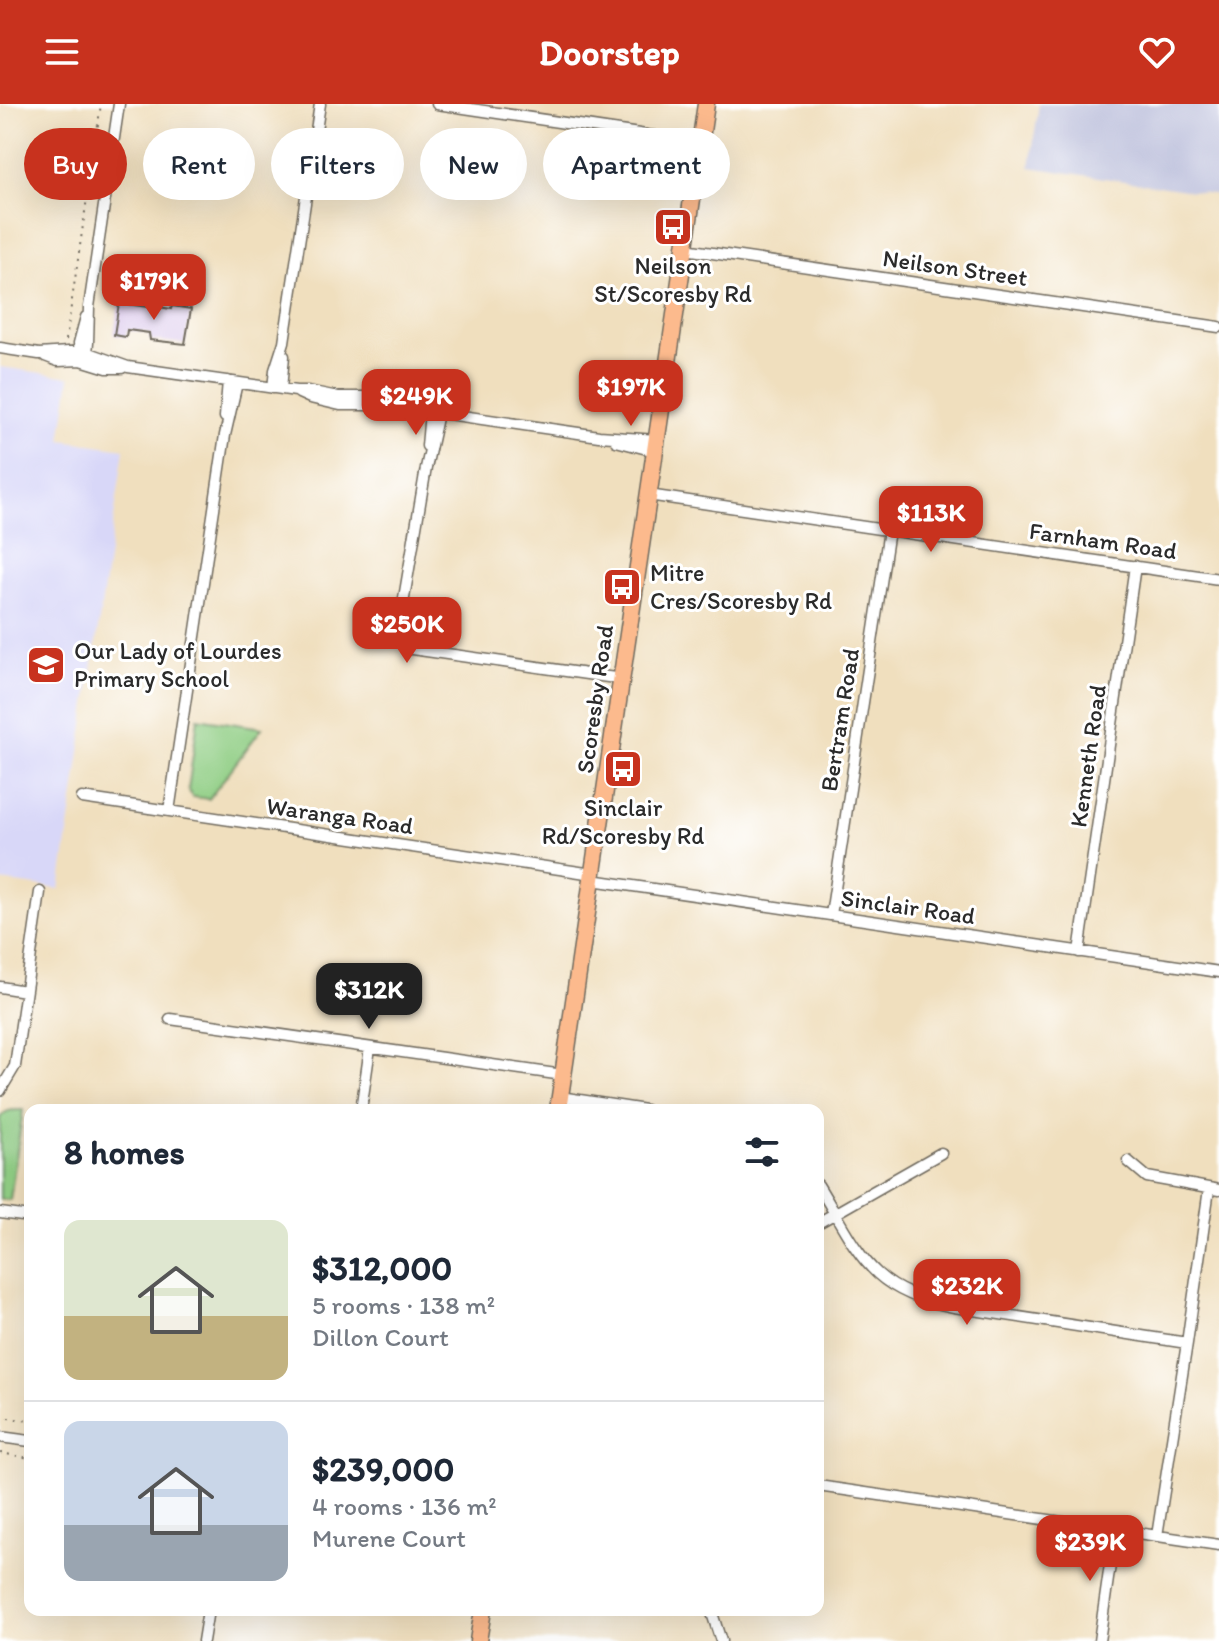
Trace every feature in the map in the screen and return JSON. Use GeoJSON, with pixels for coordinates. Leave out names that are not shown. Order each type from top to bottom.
{"type":"FeatureCollection","features":[{"type":"Feature","properties":{"kind":"main road","name":"Scoresby Road"},"geometry":{"type":"LineString","coordinates":[[702,128],[706,104]]}},
{"type":"Feature","properties":{"kind":"main road","name":"Scoresby Road"},"geometry":{"type":"LineString","coordinates":[[559,1104],[692,200]]}},
{"type":"Feature","properties":{"kind":"main road"},"geometry":{"type":"LineString","coordinates":[[478,1641],[482,1616]]}},
{"type":"Feature","properties":{"kind":"street"},"geometry":{"type":"LineString","coordinates":[[82,354],[90,331],[89,307],[119,104]]}},
{"type":"Feature","properties":{"kind":"street"},"geometry":{"type":"LineString","coordinates":[[277,388],[284,372],[284,342],[320,104]]}},
{"type":"Feature","properties":{"kind":"street"},"geometry":{"type":"LineString","coordinates":[[437,104],[599,128]]}},
{"type":"Feature","properties":{"kind":"street","name":"Neilson Street"},"geometry":{"type":"LineString","coordinates":[[685,249],[1219,327]]}},
{"type":"Feature","properties":{"kind":"street"},"geometry":{"type":"LineString","coordinates":[[0,348],[39,354],[58,361],[82,354],[107,368],[128,367],[296,391],[310,398],[340,405],[398,407],[656,445]]}},
{"type":"Feature","properties":{"kind":"street"},"geometry":{"type":"LineString","coordinates":[[169,811],[232,382]]}},
{"type":"Feature","properties":{"kind":"street"},"geometry":{"type":"LineString","coordinates":[[434,412],[401,616],[400,640],[412,649],[622,679]]}},
{"type":"Feature","properties":{"kind":"street","name":"Farnham Road"},"geometry":{"type":"LineString","coordinates":[[648,495],[1219,579]]}},
{"type":"Feature","properties":{"kind":"street","name":"Bertram Road"},"geometry":{"type":"LineString","coordinates":[[831,915],[889,530]]}},
{"type":"Feature","properties":{"kind":"street","name":"Kenneth Road"},"geometry":{"type":"LineString","coordinates":[[1079,952],[1135,566]]}},
{"type":"Feature","properties":{"kind":"street","name":"Waranga Road"},"geometry":{"type":"LineString","coordinates":[[82,798],[593,877]]}},
{"type":"Feature","properties":{"kind":"street","name":"Sinclair Road"},"geometry":{"type":"LineString","coordinates":[[593,877],[1219,972]]}},
{"type":"Feature","properties":{"kind":"street"},"geometry":{"type":"LineString","coordinates":[[0,1091],[15,1066],[40,892]]}},
{"type":"Feature","properties":{"kind":"street"},"geometry":{"type":"LineString","coordinates":[[0,987],[25,991]]}},
{"type":"Feature","properties":{"kind":"street"},"geometry":{"type":"LineString","coordinates":[[170,1019],[563,1075]]}},
{"type":"Feature","properties":{"kind":"street"},"geometry":{"type":"LineString","coordinates":[[362,1104],[370,1048]]}},
{"type":"Feature","properties":{"kind":"street"},"geometry":{"type":"LineString","coordinates":[[824,1220],[941,1153]]}},
{"type":"Feature","properties":{"kind":"street"},"geometry":{"type":"LineString","coordinates":[[1128,1161],[1147,1177],[1214,1189],[1157,1536]]}},
{"type":"Feature","properties":{"kind":"street"},"geometry":{"type":"LineString","coordinates":[[824,1196],[858,1254],[875,1273],[914,1297],[954,1307],[1187,1343]]}},
{"type":"Feature","properties":{"kind":"street"},"geometry":{"type":"LineString","coordinates":[[0,1213],[24,1216]]}},
{"type":"Feature","properties":{"kind":"street"},"geometry":{"type":"LineString","coordinates":[[0,1437],[24,1440]]}},
{"type":"Feature","properties":{"kind":"street"},"geometry":{"type":"LineString","coordinates":[[824,1487],[1219,1545]]}},
{"type":"Feature","properties":{"kind":"street"},"geometry":{"type":"LineString","coordinates":[[1099,1641],[1115,1530]]}},
{"type":"Feature","properties":{"kind":"street"},"geometry":{"type":"LineString","coordinates":[[203,1641],[207,1616]]}},
{"type":"Feature","properties":{"kind":"street"},"geometry":{"type":"LineString","coordinates":[[713,1616],[721,1641]]}},
{"type":"Feature","properties":{"kind":"path"},"geometry":{"type":"LineString","coordinates":[[66,341],[101,104]]}},
{"type":"Feature","properties":{"kind":"path"},"geometry":{"type":"LineString","coordinates":[[0,1417],[24,1420]]}},
{"type":"Feature","properties":{"kind":"path"},"geometry":{"type":"LineString","coordinates":[[0,1453],[24,1457]]}},
{"type":"Feature","properties":{"kind":"shaded area"},"geometry":{"type":"Polygon","coordinates":[[[1039,104],[1219,104],[1219,195],[1030,167],[1039,104]]]}},
{"type":"Feature","properties":{"kind":"shaded area","name":"Our Lady of Lourdes Primary School"},"geometry":{"type":"Polygon","coordinates":[[[0,367],[70,377],[61,440],[124,449],[60,889],[0,881],[0,367]]]}},
{"type":"Feature","properties":{"kind":"green space"},"geometry":{"type":"Polygon","coordinates":[[[198,718],[262,728],[209,799],[193,797],[188,790],[198,718]]]}},
{"type":"Feature","properties":{"kind":"green space"},"geometry":{"type":"Polygon","coordinates":[[[23,1110],[10,1200],[0,1199],[0,1118],[7,1112],[23,1110]]]}},
{"type":"Feature","properties":{"kind":"building"},"geometry":{"type":"Polygon","coordinates":[[[119,303],[191,309],[185,344],[150,340],[149,333],[127,330],[126,337],[114,335],[119,303]]]}},
{"type":"Feature","properties":{"kind":"place","name":"Neilson St/Scoresby Rd"},"geometry":{"type":"Point","coordinates":[673,227]}},
{"type":"Feature","properties":{"kind":"place","name":"Mitre Cres/Scoresby Rd"},"geometry":{"type":"Point","coordinates":[622,587]}},
{"type":"Feature","properties":{"kind":"place","name":"Our Lady of Lourdes Primary School"},"geometry":{"type":"Point","coordinates":[46,665]}},
{"type":"Feature","properties":{"kind":"place","name":"Sinclair Rd/Scoresby Rd"},"geometry":{"type":"Point","coordinates":[623,769]}}]}
